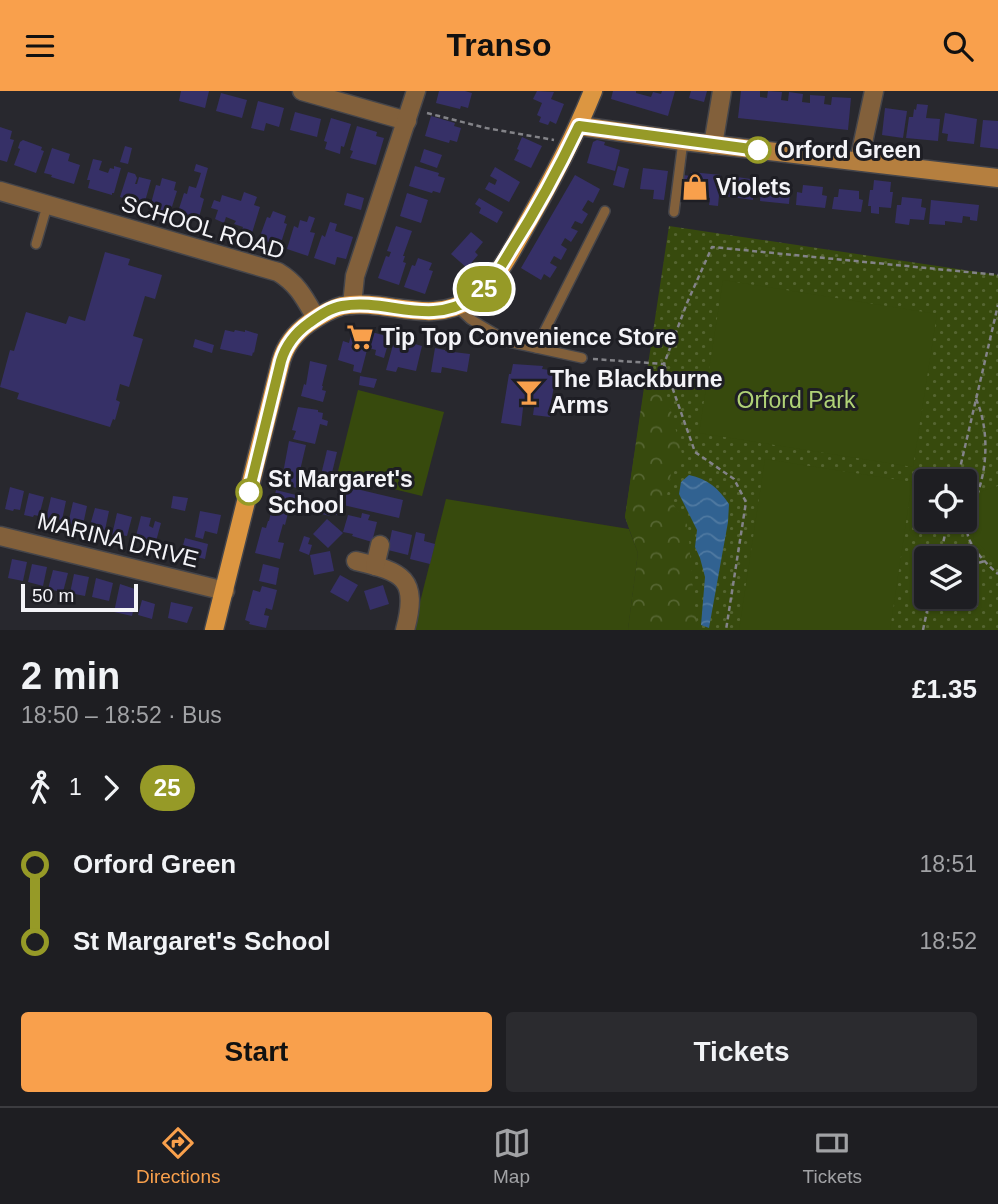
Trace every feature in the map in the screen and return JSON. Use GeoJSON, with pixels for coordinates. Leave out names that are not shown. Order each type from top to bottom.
{"type":"FeatureCollection","features":[{"type":"Feature","properties":{"kind":"main road"},"geometry":{"type":"LineString","coordinates":[[215,630],[284,353],[295,335],[316,318],[339,307],[370,305],[427,312],[440,311],[471,299],[484,290],[539,202],[579,126],[593,91]]}},
{"type":"Feature","properties":{"kind":"street"},"geometry":{"type":"LineString","coordinates":[[302,91],[413,116]]}},
{"type":"Feature","properties":{"kind":"street"},"geometry":{"type":"LineString","coordinates":[[352,305],[355,275],[413,116],[416,91]]}},
{"type":"Feature","properties":{"kind":"street"},"geometry":{"type":"LineString","coordinates":[[713,145],[722,91]]}},
{"type":"Feature","properties":{"kind":"street"},"geometry":{"type":"LineString","coordinates":[[859,161],[874,91]]}},
{"type":"Feature","properties":{"kind":"street"},"geometry":{"type":"LineString","coordinates":[[579,126],[713,145],[998,178]]}},
{"type":"Feature","properties":{"kind":"street","name":"SCHOOL ROAD"},"geometry":{"type":"LineString","coordinates":[[0,191],[278,272],[296,285],[316,318]]}},
{"type":"Feature","properties":{"kind":"street","name":"MARINA DRIVE"},"geometry":{"type":"LineString","coordinates":[[0,536],[225,590]]}},
{"type":"Feature","properties":{"kind":"street"},"geometry":{"type":"LineString","coordinates":[[375,566],[380,545]]}},
{"type":"Feature","properties":{"kind":"street"},"geometry":{"type":"LineString","coordinates":[[356,561],[396,574],[404,581],[410,592],[411,604],[405,630]]}},
{"type":"Feature","properties":{"kind":"lane"},"geometry":{"type":"LineString","coordinates":[[674,212],[683,141]]}},
{"type":"Feature","properties":{"kind":"lane"},"geometry":{"type":"LineString","coordinates":[[36,244],[47,206]]}},
{"type":"Feature","properties":{"kind":"lane"},"geometry":{"type":"LineString","coordinates":[[536,348],[606,211]]}},
{"type":"Feature","properties":{"kind":"lane"},"geometry":{"type":"LineString","coordinates":[[456,306],[470,319],[502,339],[582,358]]}},
{"type":"Feature","properties":{"kind":"path"},"geometry":{"type":"LineString","coordinates":[[413,116],[557,141]]}},
{"type":"Feature","properties":{"kind":"path"},"geometry":{"type":"LineString","coordinates":[[726,630],[746,502],[734,479],[695,452],[664,364],[712,247],[998,275]]}},
{"type":"Feature","properties":{"kind":"path"},"geometry":{"type":"LineString","coordinates":[[960,469],[998,305]]}},
{"type":"Feature","properties":{"kind":"path"},"geometry":{"type":"LineString","coordinates":[[582,358],[664,364]]}},
{"type":"Feature","properties":{"kind":"path"},"geometry":{"type":"LineString","coordinates":[[976,399],[982,412],[986,458],[967,534],[976,551],[998,574]]}},
{"type":"Feature","properties":{"kind":"path"},"geometry":{"type":"LineString","coordinates":[[977,563],[985,561]]}},
{"type":"Feature","properties":{"kind":"path"},"geometry":{"type":"LineString","coordinates":[[923,630],[928,610]]}},
{"type":"Feature","properties":{"kind":"green space","name":"Orford Park"},"geometry":{"type":"Polygon","coordinates":[[[669,226],[998,275],[998,630],[628,630],[638,553],[625,517],[669,226]]]}},
{"type":"Feature","properties":{"kind":"green space"},"geometry":{"type":"Polygon","coordinates":[[[723,280],[937,314],[913,467],[699,433],[723,280]]]}},
{"type":"Feature","properties":{"kind":"green space"},"geometry":{"type":"Polygon","coordinates":[[[646,374],[658,379],[671,411],[682,454],[672,468],[667,495],[688,526],[698,630],[628,630],[638,553],[625,517],[646,374]]]}},
{"type":"Feature","properties":{"kind":"green space"},"geometry":{"type":"Polygon","coordinates":[[[358,390],[444,412],[422,496],[337,475],[358,390]]]}},
{"type":"Feature","properties":{"kind":"green space"},"geometry":{"type":"Polygon","coordinates":[[[765,459],[912,482],[890,630],[739,630],[765,459]]]}},
{"type":"Feature","properties":{"kind":"green space"},"geometry":{"type":"Polygon","coordinates":[[[998,486],[998,563],[973,538],[974,532],[977,532],[979,492],[998,486]]]}},
{"type":"Feature","properties":{"kind":"green space"},"geometry":{"type":"Polygon","coordinates":[[[446,499],[629,529],[638,553],[628,630],[413,630],[446,499]]]}},
{"type":"Feature","properties":{"kind":"water"},"geometry":{"type":"Polygon","coordinates":[[[689,475],[712,485],[729,504],[709,628],[701,625],[705,577],[695,547],[697,530],[679,494],[681,482],[689,475]]]}},
{"type":"Feature","properties":{"kind":"building"},"geometry":{"type":"Polygon","coordinates":[[[181,91],[209,91],[205,108],[179,101],[181,91]]]}},
{"type":"Feature","properties":{"kind":"building"},"geometry":{"type":"Polygon","coordinates":[[[439,91],[472,93],[468,108],[461,106],[460,109],[436,103],[439,91]]]}},
{"type":"Feature","properties":{"kind":"building"},"geometry":{"type":"Polygon","coordinates":[[[537,91],[554,92],[551,99],[564,104],[556,124],[550,121],[548,125],[539,122],[541,117],[537,115],[542,103],[533,99],[537,91]]]}},
{"type":"Feature","properties":{"kind":"building"},"geometry":{"type":"Polygon","coordinates":[[[613,91],[636,91],[651,97],[653,92],[661,94],[662,91],[675,91],[668,116],[611,99],[613,91]]]}},
{"type":"Feature","properties":{"kind":"building"},"geometry":{"type":"Polygon","coordinates":[[[691,91],[707,91],[704,102],[689,98],[691,91]]]}},
{"type":"Feature","properties":{"kind":"building"},"geometry":{"type":"Polygon","coordinates":[[[741,91],[760,91],[760,97],[767,98],[768,91],[782,92],[781,100],[788,101],[789,92],[803,94],[802,102],[810,103],[810,95],[825,96],[824,104],[831,105],[832,97],[851,98],[848,130],[738,118],[741,91]]]}},
{"type":"Feature","properties":{"kind":"building"},"geometry":{"type":"Polygon","coordinates":[[[221,93],[247,100],[242,118],[216,111],[221,93]]]}},
{"type":"Feature","properties":{"kind":"building"},"geometry":{"type":"Polygon","coordinates":[[[258,101],[284,108],[279,127],[266,123],[264,131],[251,128],[258,101]]]}},
{"type":"Feature","properties":{"kind":"building"},"geometry":{"type":"Polygon","coordinates":[[[917,104],[928,105],[926,118],[940,119],[938,141],[906,138],[909,117],[913,117],[917,104]]]}},
{"type":"Feature","properties":{"kind":"building"},"geometry":{"type":"Polygon","coordinates":[[[885,108],[907,111],[903,138],[882,135],[885,108]]]}},
{"type":"Feature","properties":{"kind":"building"},"geometry":{"type":"Polygon","coordinates":[[[295,112],[321,119],[317,137],[290,130],[295,112]]]}},
{"type":"Feature","properties":{"kind":"building"},"geometry":{"type":"Polygon","coordinates":[[[945,113],[977,119],[974,144],[947,141],[948,134],[942,133],[945,113]]]}},
{"type":"Feature","properties":{"kind":"building"},"geometry":{"type":"Polygon","coordinates":[[[431,116],[455,123],[454,126],[461,128],[457,142],[450,140],[449,143],[425,136],[431,116]]]}},
{"type":"Feature","properties":{"kind":"building"},"geometry":{"type":"Polygon","coordinates":[[[331,118],[351,124],[340,154],[325,149],[327,142],[324,141],[331,118]]]}},
{"type":"Feature","properties":{"kind":"building"},"geometry":{"type":"Polygon","coordinates":[[[983,120],[998,121],[998,149],[980,147],[983,120]]]}},
{"type":"Feature","properties":{"kind":"building"},"geometry":{"type":"Polygon","coordinates":[[[357,126],[377,132],[376,136],[384,138],[376,165],[350,158],[357,126]]]}},
{"type":"Feature","properties":{"kind":"building"},"geometry":{"type":"Polygon","coordinates":[[[0,127],[12,131],[10,139],[14,140],[7,162],[0,160],[0,127]]]}},
{"type":"Feature","properties":{"kind":"building"},"geometry":{"type":"Polygon","coordinates":[[[522,137],[542,146],[531,168],[514,160],[522,137]]]}},
{"type":"Feature","properties":{"kind":"building"},"geometry":{"type":"Polygon","coordinates":[[[23,140],[42,147],[41,150],[44,151],[36,173],[14,165],[20,142],[23,140]]]}},
{"type":"Feature","properties":{"kind":"building"},"geometry":{"type":"Polygon","coordinates":[[[597,140],[620,150],[615,171],[587,163],[593,142],[597,140]]]}},
{"type":"Feature","properties":{"kind":"building"},"geometry":{"type":"Polygon","coordinates":[[[125,146],[132,148],[128,164],[120,162],[125,146]]]}},
{"type":"Feature","properties":{"kind":"building"},"geometry":{"type":"Polygon","coordinates":[[[52,148],[70,154],[68,161],[80,165],[74,184],[44,173],[52,148]]]}},
{"type":"Feature","properties":{"kind":"building"},"geometry":{"type":"Polygon","coordinates":[[[424,149],[442,155],[437,168],[420,162],[424,149]]]}},
{"type":"Feature","properties":{"kind":"building"},"geometry":{"type":"Polygon","coordinates":[[[93,159],[102,161],[99,170],[108,173],[114,166],[121,168],[112,195],[88,188],[90,180],[87,180],[93,159]]]}},
{"type":"Feature","properties":{"kind":"building"},"geometry":{"type":"Polygon","coordinates":[[[196,164],[208,168],[200,197],[204,199],[198,221],[177,215],[184,193],[187,194],[189,186],[196,188],[201,173],[194,171],[196,164]]]}},
{"type":"Feature","properties":{"kind":"building"},"geometry":{"type":"Polygon","coordinates":[[[415,166],[439,173],[438,176],[445,178],[440,193],[409,186],[415,166]]]}},
{"type":"Feature","properties":{"kind":"building"},"geometry":{"type":"Polygon","coordinates":[[[618,166],[629,169],[624,188],[613,185],[618,166]]]}},
{"type":"Feature","properties":{"kind":"building"},"geometry":{"type":"Polygon","coordinates":[[[495,167],[520,182],[509,202],[485,189],[489,182],[495,185],[497,180],[490,176],[495,167]]]}},
{"type":"Feature","properties":{"kind":"building"},"geometry":{"type":"Polygon","coordinates":[[[643,168],[668,171],[664,200],[653,199],[654,190],[640,189],[643,168]]]}},
{"type":"Feature","properties":{"kind":"building"},"geometry":{"type":"Polygon","coordinates":[[[128,172],[135,174],[135,184],[139,177],[151,180],[144,205],[120,197],[128,172]]]}},
{"type":"Feature","properties":{"kind":"building","name":"Violets"},"geometry":{"type":"Polygon","coordinates":[[[691,172],[721,175],[718,206],[709,205],[710,198],[706,197],[705,202],[681,199],[683,175],[691,176],[691,172]]]}},
{"type":"Feature","properties":{"kind":"building"},"geometry":{"type":"Polygon","coordinates":[[[575,175],[600,189],[593,203],[588,200],[582,210],[588,214],[582,224],[575,221],[571,228],[578,231],[571,242],[565,238],[561,245],[567,249],[561,260],[554,256],[550,263],[557,267],[550,278],[544,274],[541,280],[521,268],[575,175]]]}},
{"type":"Feature","properties":{"kind":"building"},"geometry":{"type":"Polygon","coordinates":[[[730,176],[751,179],[750,187],[754,187],[753,200],[724,196],[725,184],[729,184],[730,176]]]}},
{"type":"Feature","properties":{"kind":"building"},"geometry":{"type":"Polygon","coordinates":[[[162,178],[176,182],[174,190],[177,191],[170,213],[150,207],[156,185],[160,186],[162,178]]]}},
{"type":"Feature","properties":{"kind":"building"},"geometry":{"type":"Polygon","coordinates":[[[874,180],[891,182],[890,192],[893,192],[891,208],[879,207],[879,214],[871,213],[871,206],[868,206],[874,180]]]}},
{"type":"Feature","properties":{"kind":"building"},"geometry":{"type":"Polygon","coordinates":[[[766,181],[787,183],[786,191],[790,191],[789,204],[760,201],[761,188],[765,189],[766,181]]]}},
{"type":"Feature","properties":{"kind":"building"},"geometry":{"type":"Polygon","coordinates":[[[803,185],[823,187],[822,195],[827,196],[825,208],[796,205],[797,192],[802,193],[803,185]]]}},
{"type":"Feature","properties":{"kind":"building"},"geometry":{"type":"Polygon","coordinates":[[[839,189],[859,191],[859,199],[863,200],[861,212],[832,209],[839,189]]]}},
{"type":"Feature","properties":{"kind":"building"},"geometry":{"type":"Polygon","coordinates":[[[244,192],[257,197],[254,205],[260,207],[252,233],[242,230],[243,227],[234,224],[236,221],[226,217],[224,223],[215,219],[218,210],[211,208],[214,200],[220,202],[222,195],[241,201],[244,192]]]}},
{"type":"Feature","properties":{"kind":"building"},"geometry":{"type":"Polygon","coordinates":[[[347,193],[364,198],[361,210],[344,205],[347,193]]]}},
{"type":"Feature","properties":{"kind":"building"},"geometry":{"type":"Polygon","coordinates":[[[407,193],[428,200],[421,223],[400,216],[407,193]]]}},
{"type":"Feature","properties":{"kind":"building"},"geometry":{"type":"Polygon","coordinates":[[[902,197],[922,199],[921,207],[926,208],[924,220],[910,219],[909,225],[895,223],[897,205],[901,205],[902,197]]]}},
{"type":"Feature","properties":{"kind":"building"},"geometry":{"type":"Polygon","coordinates":[[[479,198],[503,212],[497,223],[479,213],[481,208],[475,204],[479,198]]]}},
{"type":"Feature","properties":{"kind":"building"},"geometry":{"type":"Polygon","coordinates":[[[931,200],[979,205],[977,221],[963,216],[962,223],[945,221],[945,225],[929,224],[931,200]]]}},
{"type":"Feature","properties":{"kind":"building"},"geometry":{"type":"Polygon","coordinates":[[[273,211],[286,216],[284,223],[287,224],[280,246],[259,239],[267,217],[270,218],[273,211]]]}},
{"type":"Feature","properties":{"kind":"building"},"geometry":{"type":"Polygon","coordinates":[[[309,216],[315,218],[310,232],[315,233],[308,256],[287,249],[294,226],[298,228],[300,220],[307,222],[309,216]]]}},
{"type":"Feature","properties":{"kind":"building"},"geometry":{"type":"Polygon","coordinates":[[[330,222],[337,224],[335,231],[353,237],[346,259],[337,257],[335,265],[314,258],[330,222]]]}},
{"type":"Feature","properties":{"kind":"building"},"geometry":{"type":"Polygon","coordinates":[[[396,226],[412,231],[403,256],[403,262],[406,263],[399,285],[378,278],[386,256],[389,257],[391,252],[387,251],[396,226]]]}},
{"type":"Feature","properties":{"kind":"building"},"geometry":{"type":"Polygon","coordinates":[[[471,232],[483,242],[475,252],[478,255],[467,268],[451,254],[471,232]]]}},
{"type":"Feature","properties":{"kind":"building"},"geometry":{"type":"Polygon","coordinates":[[[105,252],[130,259],[128,265],[162,275],[155,299],[145,296],[133,336],[143,339],[129,387],[120,384],[116,400],[120,402],[110,427],[17,399],[19,393],[0,387],[10,350],[14,351],[26,312],[66,324],[69,316],[85,321],[105,252]]]}},
{"type":"Feature","properties":{"kind":"building"},"geometry":{"type":"Polygon","coordinates":[[[418,258],[432,263],[429,270],[433,271],[425,294],[404,287],[412,265],[415,266],[418,258]]]}},
{"type":"Feature","properties":{"kind":"building"},"geometry":{"type":"Polygon","coordinates":[[[353,327],[390,337],[384,358],[375,355],[376,350],[361,346],[360,348],[367,350],[361,373],[353,371],[354,365],[338,360],[343,341],[349,343],[353,327]]]}},
{"type":"Feature","properties":{"kind":"building"},"geometry":{"type":"Polygon","coordinates":[[[225,330],[245,330],[258,334],[252,356],[220,349],[225,330]]]}},
{"type":"Feature","properties":{"kind":"building"},"geometry":{"type":"Polygon","coordinates":[[[195,339],[214,345],[212,353],[193,347],[195,339]]]}},
{"type":"Feature","properties":{"kind":"building"},"geometry":{"type":"Polygon","coordinates":[[[401,340],[422,346],[416,371],[398,367],[396,372],[386,370],[393,345],[400,347],[401,340]]]}},
{"type":"Feature","properties":{"kind":"building"},"geometry":{"type":"Polygon","coordinates":[[[435,348],[470,354],[467,372],[442,367],[441,373],[431,372],[435,348]]]}},
{"type":"Feature","properties":{"kind":"building"},"geometry":{"type":"Polygon","coordinates":[[[310,361],[327,365],[322,386],[322,390],[326,391],[323,402],[301,396],[304,384],[306,385],[310,361]]]}},
{"type":"Feature","properties":{"kind":"building","name":"The Blackburne Arms"},"geometry":{"type":"Polygon","coordinates":[[[513,364],[543,366],[542,369],[557,371],[550,417],[533,415],[535,401],[524,399],[521,426],[501,423],[513,364]]]}},
{"type":"Feature","properties":{"kind":"building"},"geometry":{"type":"Polygon","coordinates":[[[360,376],[377,379],[374,388],[359,385],[360,376]]]}},
{"type":"Feature","properties":{"kind":"building"},"geometry":{"type":"Polygon","coordinates":[[[298,407],[318,410],[323,413],[322,419],[328,421],[327,426],[320,424],[315,444],[293,439],[296,431],[292,430],[298,407]]]}},
{"type":"Feature","properties":{"kind":"building"},"geometry":{"type":"Polygon","coordinates":[[[289,441],[306,445],[298,479],[306,481],[305,490],[281,484],[289,441]]]}},
{"type":"Feature","properties":{"kind":"building"},"geometry":{"type":"Polygon","coordinates":[[[327,450],[337,452],[330,481],[320,479],[327,450]]]}},
{"type":"Feature","properties":{"kind":"building"},"geometry":{"type":"Polygon","coordinates":[[[344,486],[403,500],[399,518],[339,504],[344,486]]]}},
{"type":"Feature","properties":{"kind":"building"},"geometry":{"type":"Polygon","coordinates":[[[10,487],[24,491],[20,510],[5,509],[10,487]]]}},
{"type":"Feature","properties":{"kind":"building"},"geometry":{"type":"Polygon","coordinates":[[[276,490],[300,496],[297,506],[290,505],[285,525],[283,524],[278,542],[284,543],[280,559],[255,553],[262,527],[266,528],[269,521],[276,490]]]}},
{"type":"Feature","properties":{"kind":"building"},"geometry":{"type":"Polygon","coordinates":[[[29,493],[44,497],[39,516],[24,515],[29,493]]]}},
{"type":"Feature","properties":{"kind":"building"},"geometry":{"type":"Polygon","coordinates":[[[173,496],[188,498],[185,511],[171,508],[173,496]]]}},
{"type":"Feature","properties":{"kind":"building"},"geometry":{"type":"Polygon","coordinates":[[[51,497],[66,501],[62,520],[46,519],[51,497]]]}},
{"type":"Feature","properties":{"kind":"building"},"geometry":{"type":"Polygon","coordinates":[[[73,502],[87,506],[83,525],[68,524],[73,502]]]}},
{"type":"Feature","properties":{"kind":"building"},"geometry":{"type":"Polygon","coordinates":[[[324,505],[339,508],[337,515],[322,514],[324,505]]]}},
{"type":"Feature","properties":{"kind":"building"},"geometry":{"type":"Polygon","coordinates":[[[95,508],[109,511],[105,530],[89,529],[95,508]]]}},
{"type":"Feature","properties":{"kind":"building"},"geometry":{"type":"Polygon","coordinates":[[[200,511],[221,515],[217,534],[205,531],[203,539],[195,537],[200,511]]]}},
{"type":"Feature","properties":{"kind":"building"},"geometry":{"type":"Polygon","coordinates":[[[117,513],[132,517],[127,536],[112,535],[117,513]]]}},
{"type":"Feature","properties":{"kind":"building"},"geometry":{"type":"Polygon","coordinates":[[[362,513],[370,515],[368,520],[377,522],[372,542],[343,532],[348,515],[361,518],[362,513]]]}},
{"type":"Feature","properties":{"kind":"building"},"geometry":{"type":"Polygon","coordinates":[[[141,516],[151,518],[149,526],[153,528],[155,521],[161,523],[155,545],[135,540],[141,516]]]}},
{"type":"Feature","properties":{"kind":"building"},"geometry":{"type":"Polygon","coordinates":[[[327,519],[343,533],[328,548],[313,534],[327,519]]]}},
{"type":"Feature","properties":{"kind":"building"},"geometry":{"type":"Polygon","coordinates":[[[392,530],[412,535],[408,555],[388,550],[392,530]]]}},
{"type":"Feature","properties":{"kind":"building"},"geometry":{"type":"Polygon","coordinates":[[[416,532],[425,534],[424,541],[435,544],[430,564],[410,559],[416,532]]]}},
{"type":"Feature","properties":{"kind":"building"},"geometry":{"type":"Polygon","coordinates":[[[304,536],[310,538],[308,544],[312,545],[309,555],[299,551],[304,536]]]}},
{"type":"Feature","properties":{"kind":"building"},"geometry":{"type":"Polygon","coordinates":[[[185,538],[208,544],[205,559],[181,553],[185,538]]]}},
{"type":"Feature","properties":{"kind":"building"},"geometry":{"type":"Polygon","coordinates":[[[330,551],[334,571],[314,575],[310,555],[330,551]]]}},
{"type":"Feature","properties":{"kind":"building"},"geometry":{"type":"Polygon","coordinates":[[[12,559],[27,562],[23,581],[8,578],[12,559]]]}},
{"type":"Feature","properties":{"kind":"building"},"geometry":{"type":"Polygon","coordinates":[[[32,564],[47,567],[43,586],[28,582],[32,564]]]}},
{"type":"Feature","properties":{"kind":"building"},"geometry":{"type":"Polygon","coordinates":[[[263,564],[279,568],[276,585],[259,581],[263,564]]]}},
{"type":"Feature","properties":{"kind":"building"},"geometry":{"type":"Polygon","coordinates":[[[53,570],[68,573],[63,592],[48,589],[53,570]]]}},
{"type":"Feature","properties":{"kind":"building"},"geometry":{"type":"Polygon","coordinates":[[[74,574],[89,577],[85,596],[70,593],[74,574]]]}},
{"type":"Feature","properties":{"kind":"building"},"geometry":{"type":"Polygon","coordinates":[[[340,575],[358,585],[348,602],[330,592],[340,575]]]}},
{"type":"Feature","properties":{"kind":"building"},"geometry":{"type":"Polygon","coordinates":[[[96,578],[113,583],[109,601],[92,597],[96,578]]]}},
{"type":"Feature","properties":{"kind":"building"},"geometry":{"type":"Polygon","coordinates":[[[120,584],[138,590],[132,616],[114,612],[120,584]]]}},
{"type":"Feature","properties":{"kind":"building"},"geometry":{"type":"Polygon","coordinates":[[[383,585],[389,604],[370,610],[364,591],[383,585]]]}},
{"type":"Feature","properties":{"kind":"building"},"geometry":{"type":"Polygon","coordinates":[[[262,586],[277,590],[272,610],[266,608],[264,615],[269,616],[266,628],[249,624],[250,622],[245,620],[253,590],[260,592],[262,586]]]}},
{"type":"Feature","properties":{"kind":"building"},"geometry":{"type":"Polygon","coordinates":[[[142,600],[155,604],[152,619],[138,615],[142,600]]]}},
{"type":"Feature","properties":{"kind":"building"},"geometry":{"type":"Polygon","coordinates":[[[171,602],[193,607],[187,623],[168,618],[171,602]]]}},
{"type":"Feature","properties":{"kind":"bus line","name":"25"},"geometry":{"type":"LineString","coordinates":[[249,492],[281,361],[286,347],[295,335],[327,311],[339,307],[370,305],[414,311],[440,311],[471,299],[484,290],[518,239],[579,126],[758,150]]}},
{"type":"Feature","properties":{"kind":"place","name":"Orford Green"},"geometry":{"type":"Point","coordinates":[758,150]}},
{"type":"Feature","properties":{"kind":"place","name":"Violets"},"geometry":{"type":"Point","coordinates":[695,187]}},
{"type":"Feature","properties":{"kind":"place","name":"Tip Top Convenience Store"},"geometry":{"type":"Point","coordinates":[360,337]}},
{"type":"Feature","properties":{"kind":"place","name":"The Blackburne Arms"},"geometry":{"type":"Point","coordinates":[529,392]}},
{"type":"Feature","properties":{"kind":"place","name":"St Margaret's School"},"geometry":{"type":"Point","coordinates":[249,492]}}]}
